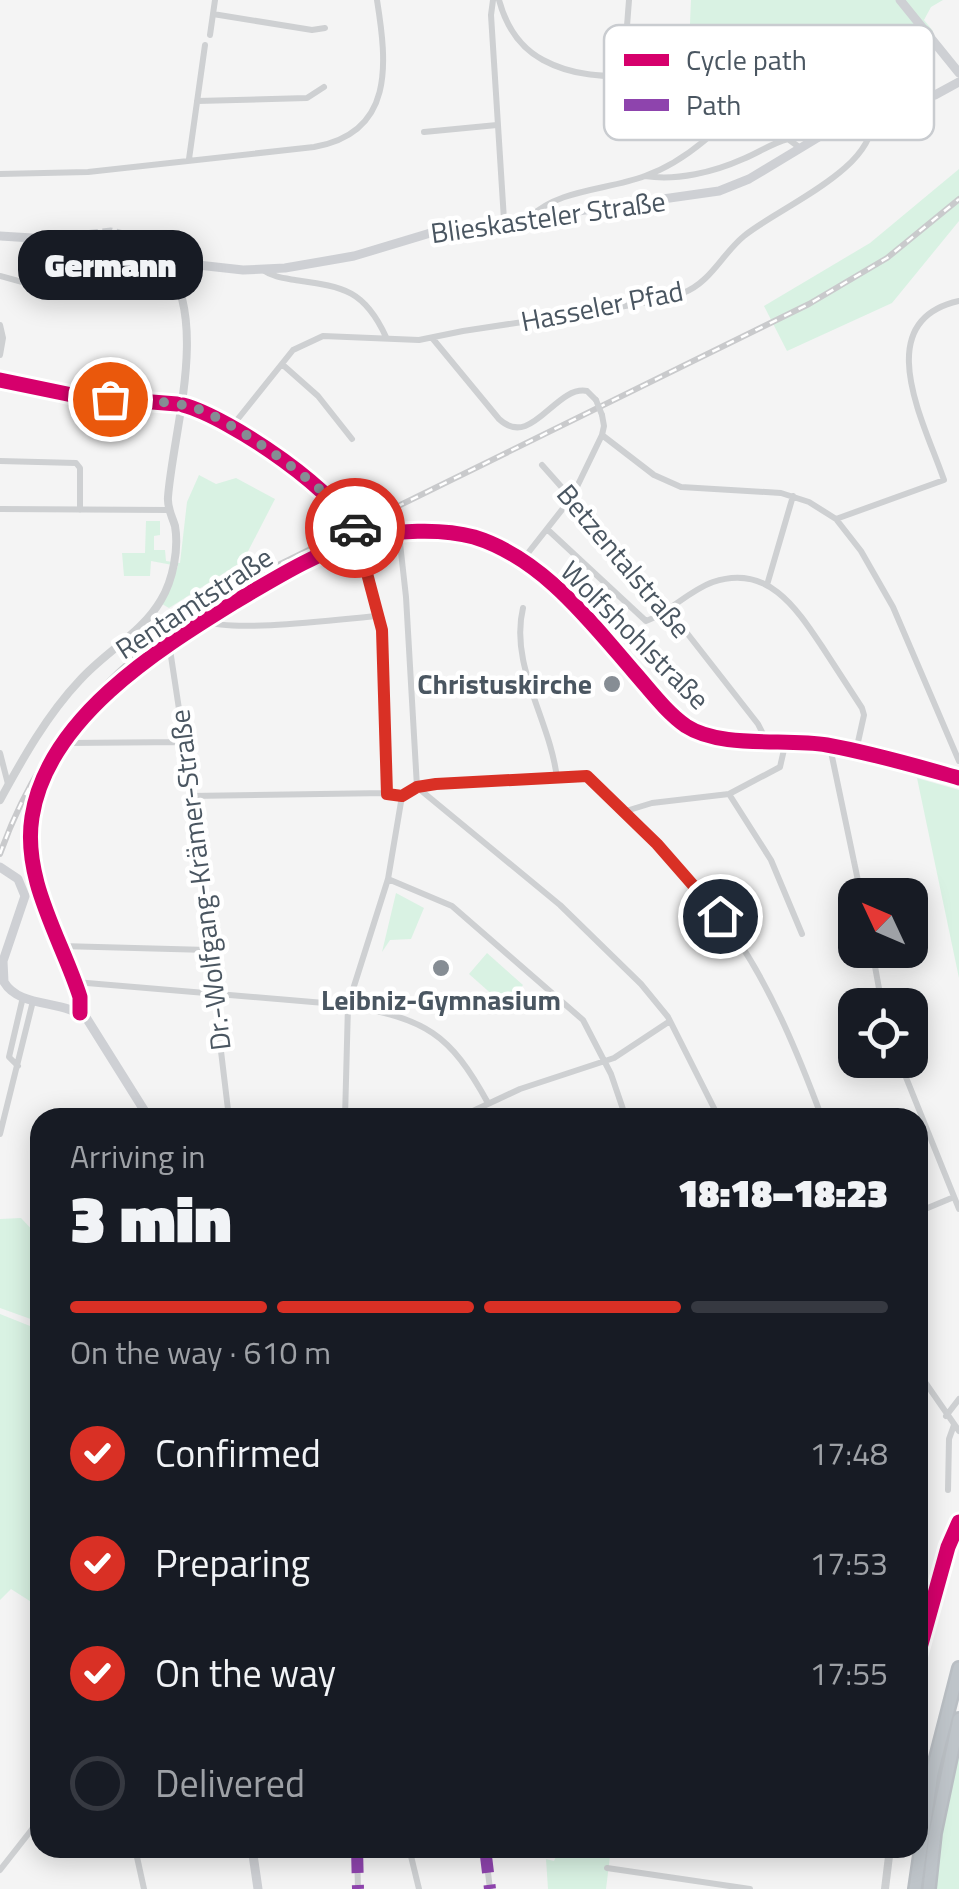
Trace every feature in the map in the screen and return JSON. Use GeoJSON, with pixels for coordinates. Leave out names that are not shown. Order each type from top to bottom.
{"type":"FeatureCollection","features":[{"type":"Feature","properties":{"kind":"highway"},"geometry":{"type":"LineString","coordinates":[[928,1800],[959,1668]]}},
{"type":"Feature","properties":{"kind":"highway"},"geometry":{"type":"LineString","coordinates":[[928,1889],[935,1833],[959,1720]]}},
{"type":"Feature","properties":{"kind":"highway"},"geometry":{"type":"LineString","coordinates":[[915,1889],[920,1858]]}},
{"type":"Feature","properties":{"kind":"main road"},"geometry":{"type":"LineString","coordinates":[[900,0],[920,25]]}},
{"type":"Feature","properties":{"kind":"main road"},"geometry":{"type":"LineString","coordinates":[[934,42],[959,73]]}},
{"type":"Feature","properties":{"kind":"main road","name":"Blieskasteler Straße"},"geometry":{"type":"LineString","coordinates":[[934,95],[959,82]]}},
{"type":"Feature","properties":{"kind":"main road","name":"Blieskasteler Straße"},"geometry":{"type":"LineString","coordinates":[[168,266],[264,270],[354,256],[437,232],[504,220],[718,191],[749,179],[812,140]]}},
{"type":"Feature","properties":{"kind":"main road"},"geometry":{"type":"LineString","coordinates":[[0,236],[49,239]]}},
{"type":"Feature","properties":{"kind":"main road"},"geometry":{"type":"LineString","coordinates":[[136,238],[155,250],[168,266]]}},
{"type":"Feature","properties":{"kind":"main road"},"geometry":{"type":"LineString","coordinates":[[0,867],[13,875],[24,891],[24,904],[2,961],[1,977],[8,990],[80,1013],[143,1108]]}},
{"type":"Feature","properties":{"kind":"main road"},"geometry":{"type":"LineString","coordinates":[[253,1858],[258,1889]]}},
{"type":"Feature","properties":{"kind":"street"},"geometry":{"type":"LineString","coordinates":[[210,35],[216,0]]}},
{"type":"Feature","properties":{"kind":"street"},"geometry":{"type":"LineString","coordinates":[[0,174],[88,172],[325,145],[358,126],[383,88],[385,58],[376,0]]}},
{"type":"Feature","properties":{"kind":"street"},"geometry":{"type":"LineString","coordinates":[[496,0],[511,30],[541,59],[581,74],[604,76]]}},
{"type":"Feature","properties":{"kind":"street"},"geometry":{"type":"LineString","coordinates":[[496,0],[491,16],[504,220]]}},
{"type":"Feature","properties":{"kind":"street"},"geometry":{"type":"LineString","coordinates":[[627,25],[629,0]]}},
{"type":"Feature","properties":{"kind":"street"},"geometry":{"type":"LineString","coordinates":[[214,14],[312,30],[325,28]]}},
{"type":"Feature","properties":{"kind":"street"},"geometry":{"type":"LineString","coordinates":[[189,159],[205,45]]}},
{"type":"Feature","properties":{"kind":"street"},"geometry":{"type":"LineString","coordinates":[[197,100],[307,98],[324,87]]}},
{"type":"Feature","properties":{"kind":"street"},"geometry":{"type":"LineString","coordinates":[[424,132],[496,125]]}},
{"type":"Feature","properties":{"kind":"street"},"geometry":{"type":"LineString","coordinates":[[529,218],[550,203],[644,176],[705,140]]}},
{"type":"Feature","properties":{"kind":"street"},"geometry":{"type":"LineString","coordinates":[[644,176],[664,178],[697,173],[737,162],[788,140],[799,147]]}},
{"type":"Feature","properties":{"kind":"street","name":"Hasseler Pfad"},"geometry":{"type":"LineString","coordinates":[[233,425],[293,350],[323,336],[433,338],[656,301],[692,290],[747,233],[821,186],[853,160],[869,140]]}},
{"type":"Feature","properties":{"kind":"street"},"geometry":{"type":"LineString","coordinates":[[0,800],[37,736],[68,694],[98,661],[143,624],[170,580],[175,546],[168,496],[183,405],[184,311],[178,281],[168,266]]}},
{"type":"Feature","properties":{"kind":"street","name":"Blieskasteler Straße"},"geometry":{"type":"LineString","coordinates":[[0,276],[44,288],[81,289],[168,266]]}},
{"type":"Feature","properties":{"kind":"street"},"geometry":{"type":"LineString","coordinates":[[264,270],[272,276],[351,291],[369,308],[386,337]]}},
{"type":"Feature","properties":{"kind":"street"},"geometry":{"type":"LineString","coordinates":[[836,520],[944,480],[911,383],[908,350],[916,327],[938,307],[959,301]]}},
{"type":"Feature","properties":{"kind":"street"},"geometry":{"type":"LineString","coordinates":[[0,324],[0,355]]}},
{"type":"Feature","properties":{"kind":"street"},"geometry":{"type":"LineString","coordinates":[[433,338],[499,419],[510,427],[526,427],[579,389],[596,400],[602,415],[602,435],[572,498],[528,553]]}},
{"type":"Feature","properties":{"kind":"street"},"geometry":{"type":"LineString","coordinates":[[282,366],[318,396],[352,439]]}},
{"type":"Feature","properties":{"kind":"street"},"geometry":{"type":"LineString","coordinates":[[0,380],[77,396],[183,405],[233,425],[337,505],[351,520],[360,540],[378,616],[383,647],[387,794]]}},
{"type":"Feature","properties":{"kind":"street"},"geometry":{"type":"LineString","coordinates":[[602,435],[654,474],[681,487],[767,490],[793,496],[836,520],[861,551],[893,607],[959,761]]}},
{"type":"Feature","properties":{"kind":"street"},"geometry":{"type":"LineString","coordinates":[[0,461],[76,464],[80,468],[80,510]]}},
{"type":"Feature","properties":{"kind":"street","name":"Betzentalstraße"},"geometry":{"type":"LineString","coordinates":[[542,465],[667,608],[758,724],[766,740]]}},
{"type":"Feature","properties":{"kind":"street"},"geometry":{"type":"LineString","coordinates":[[767,585],[793,496]]}},
{"type":"Feature","properties":{"kind":"street"},"geometry":{"type":"LineString","coordinates":[[0,510],[169,510]]}},
{"type":"Feature","properties":{"kind":"street"},"geometry":{"type":"LineString","coordinates":[[547,529],[646,621],[716,581],[738,578],[767,585],[784,595],[862,708],[864,716],[856,751]]}},
{"type":"Feature","properties":{"kind":"street"},"geometry":{"type":"LineString","coordinates":[[398,534],[406,597],[417,787],[560,905],[640,984],[670,1021],[714,1108]]}},
{"type":"Feature","properties":{"kind":"street","name":"Wolfshohlstraße"},"geometry":{"type":"LineString","coordinates":[[360,540],[398,534],[461,534],[500,548],[569,598],[666,708],[689,728],[718,738],[766,740]]}},
{"type":"Feature","properties":{"kind":"street","name":"Rentamtstraße"},"geometry":{"type":"LineString","coordinates":[[80,1013],[75,982],[36,877],[30,832],[43,779],[101,700],[169,643],[296,567],[360,540]]}},
{"type":"Feature","properties":{"kind":"street"},"geometry":{"type":"LineString","coordinates":[[523,608],[522,657],[551,743],[557,778]]}},
{"type":"Feature","properties":{"kind":"street"},"geometry":{"type":"LineString","coordinates":[[205,621],[220,625],[258,624],[378,616]]}},
{"type":"Feature","properties":{"kind":"street","name":"Dr.-Wolfgang-Krämer-Straße"},"geometry":{"type":"LineString","coordinates":[[169,643],[227,1108]]}},
{"type":"Feature","properties":{"kind":"street"},"geometry":{"type":"LineString","coordinates":[[766,740],[830,746],[958,776]]}},
{"type":"Feature","properties":{"kind":"street"},"geometry":{"type":"LineString","coordinates":[[626,811],[652,803],[729,794],[780,768],[786,740]]}},
{"type":"Feature","properties":{"kind":"street"},"geometry":{"type":"LineString","coordinates":[[65,744],[184,742]]}},
{"type":"Feature","properties":{"kind":"street"},"geometry":{"type":"LineString","coordinates":[[830,746],[858,878]]}},
{"type":"Feature","properties":{"kind":"street"},"geometry":{"type":"LineString","coordinates":[[0,752],[8,785]]}},
{"type":"Feature","properties":{"kind":"street"},"geometry":{"type":"LineString","coordinates":[[190,796],[402,796],[417,787],[587,776],[699,888],[736,939],[798,1059],[818,1108]]}},
{"type":"Feature","properties":{"kind":"street"},"geometry":{"type":"LineString","coordinates":[[729,794],[771,860],[802,934]]}},
{"type":"Feature","properties":{"kind":"street"},"geometry":{"type":"LineString","coordinates":[[345,1108],[348,1004],[388,879],[402,796]]}},
{"type":"Feature","properties":{"kind":"street"},"geometry":{"type":"LineString","coordinates":[[388,879],[452,906],[583,1020],[622,1108]]}},
{"type":"Feature","properties":{"kind":"street"},"geometry":{"type":"LineString","coordinates":[[61,946],[208,950]]}},
{"type":"Feature","properties":{"kind":"street"},"geometry":{"type":"LineString","coordinates":[[75,982],[348,1004],[393,1013],[438,1034],[465,1063],[488,1103]]}},
{"type":"Feature","properties":{"kind":"street"},"geometry":{"type":"LineString","coordinates":[[18,1066],[9,1057],[28,998]]}},
{"type":"Feature","properties":{"kind":"street"},"geometry":{"type":"LineString","coordinates":[[0,1134],[18,1066],[28,998]]}},
{"type":"Feature","properties":{"kind":"street"},"geometry":{"type":"LineString","coordinates":[[479,1108],[605,1062],[670,1021]]}},
{"type":"Feature","properties":{"kind":"street"},"geometry":{"type":"LineString","coordinates":[[906,1078],[918,1108]]}},
{"type":"Feature","properties":{"kind":"street"},"geometry":{"type":"LineString","coordinates":[[928,1132],[959,1208]]}},
{"type":"Feature","properties":{"kind":"street"},"geometry":{"type":"LineString","coordinates":[[928,1208],[954,1197]]}},
{"type":"Feature","properties":{"kind":"street"},"geometry":{"type":"LineString","coordinates":[[928,1388],[956,1428],[950,1439],[948,1490]]}},
{"type":"Feature","properties":{"kind":"street"},"geometry":{"type":"LineString","coordinates":[[946,1416],[959,1399]]}},
{"type":"Feature","properties":{"kind":"street"},"geometry":{"type":"LineString","coordinates":[[928,1619],[948,1546],[959,1522]]}},
{"type":"Feature","properties":{"kind":"street"},"geometry":{"type":"LineString","coordinates":[[0,1870],[30,1832]]}},
{"type":"Feature","properties":{"kind":"street"},"geometry":{"type":"LineString","coordinates":[[137,1858],[144,1889]]}},
{"type":"Feature","properties":{"kind":"street"},"geometry":{"type":"LineString","coordinates":[[357,1858],[358,1889]]}},
{"type":"Feature","properties":{"kind":"street"},"geometry":{"type":"LineString","coordinates":[[410,1858],[418,1889]]}},
{"type":"Feature","properties":{"kind":"street"},"geometry":{"type":"LineString","coordinates":[[486,1858],[490,1889]]}},
{"type":"Feature","properties":{"kind":"street"},"geometry":{"type":"LineString","coordinates":[[886,1889],[889,1858]]}},
{"type":"Feature","properties":{"kind":"street"},"geometry":{"type":"LineString","coordinates":[[606,1868],[750,1889]]}},
{"type":"Feature","properties":{"kind":"green space"},"geometry":{"type":"Polygon","coordinates":[[[691,0],[943,0],[931,7],[924,20],[928,25],[690,25],[691,0]]]}},
{"type":"Feature","properties":{"kind":"green space"},"geometry":{"type":"Polygon","coordinates":[[[959,169],[959,221],[892,303],[787,351],[764,306],[870,243],[959,169]]]}},
{"type":"Feature","properties":{"kind":"green space"},"geometry":{"type":"Polygon","coordinates":[[[199,475],[216,484],[236,478],[275,499],[243,561],[169,608],[162,604],[178,566],[151,561],[150,576],[124,576],[122,553],[145,553],[146,521],[160,521],[154,550],[165,550],[166,561],[180,563],[187,502],[199,475]]]}},
{"type":"Feature","properties":{"kind":"green space"},"geometry":{"type":"Polygon","coordinates":[[[917,778],[959,790],[959,978],[917,778]]]}},
{"type":"Feature","properties":{"kind":"green space"},"geometry":{"type":"Polygon","coordinates":[[[396,893],[424,908],[411,939],[390,940],[382,952],[396,893]]]}},
{"type":"Feature","properties":{"kind":"green space"},"geometry":{"type":"Polygon","coordinates":[[[487,953],[523,985],[505,1006],[469,974],[487,953]]]}},
{"type":"Feature","properties":{"kind":"green space"},"geometry":{"type":"Polygon","coordinates":[[[21,1218],[30,1227],[30,1319],[0,1308],[0,1219],[21,1218]]]}},
{"type":"Feature","properties":{"kind":"green space"},"geometry":{"type":"Polygon","coordinates":[[[0,1314],[30,1326],[30,1601],[11,1589],[0,1600],[0,1314]]]}},
{"type":"Feature","properties":{"kind":"green space"},"geometry":{"type":"Polygon","coordinates":[[[959,1732],[959,1889],[933,1889],[959,1732]]]}},
{"type":"Feature","properties":{"kind":"green space"},"geometry":{"type":"Polygon","coordinates":[[[610,1858],[606,1889],[548,1889],[546,1859],[610,1858]]]}},
{"type":"Feature","properties":{"kind":"tunnel"},"geometry":{"type":"LineString","coordinates":[[49,239],[111,232],[135,238]]}},
{"type":"Feature","properties":{"kind":"railway"},"geometry":{"type":"LineString","coordinates":[[0,854],[20,806],[71,723],[137,655],[176,626],[262,573],[809,304],[887,258],[959,199]]}},
{"type":"Feature","properties":{"kind":"marked path"},"geometry":{"type":"LineString","coordinates":[[357,1858],[358,1889]]}},
{"type":"Feature","properties":{"kind":"marked path"},"geometry":{"type":"LineString","coordinates":[[486,1858],[490,1889]]}},
{"type":"Feature","properties":{"kind":"cycle path"},"geometry":{"type":"LineString","coordinates":[[0,380],[77,396],[177,404]]}},
{"type":"Feature","properties":{"kind":"cycle path"},"geometry":{"type":"LineString","coordinates":[[183,405],[228,425],[283,460],[332,502],[360,540]]}},
{"type":"Feature","properties":{"kind":"cycle path"},"geometry":{"type":"LineString","coordinates":[[80,1013],[80,997],[38,887],[30,840],[42,782],[59,749],[110,691],[172,642],[295,567],[361,539],[433,531],[474,537],[499,547],[563,593],[658,700],[686,726],[700,733],[735,740],[827,745],[959,778]]}},
{"type":"Feature","properties":{"kind":"cycle path"},"geometry":{"type":"LineString","coordinates":[[928,1619],[959,1522]]}},
{"type":"Feature","properties":{"kind":"way so far"},"geometry":{"type":"LineString","coordinates":[[110,399],[183,405],[233,425],[346,512],[355,528]]}},
{"type":"Feature","properties":{"kind":"place","name":"Germann"},"geometry":{"type":"Point","coordinates":[110,399]}},
{"type":"Feature","properties":{"kind":"place","name":"Christuskirche"},"geometry":{"type":"Point","coordinates":[612,684]}},
{"type":"Feature","properties":{"kind":"place","name":"Leibniz-Gymnasium"},"geometry":{"type":"Point","coordinates":[441,968]}},
{"type":"Feature","properties":{"kind":"route"},"geometry":{"type":"LineString","coordinates":[[355,528],[382,630],[387,794],[402,796],[417,787],[436,784],[587,776],[699,888],[720,916]]}}]}
